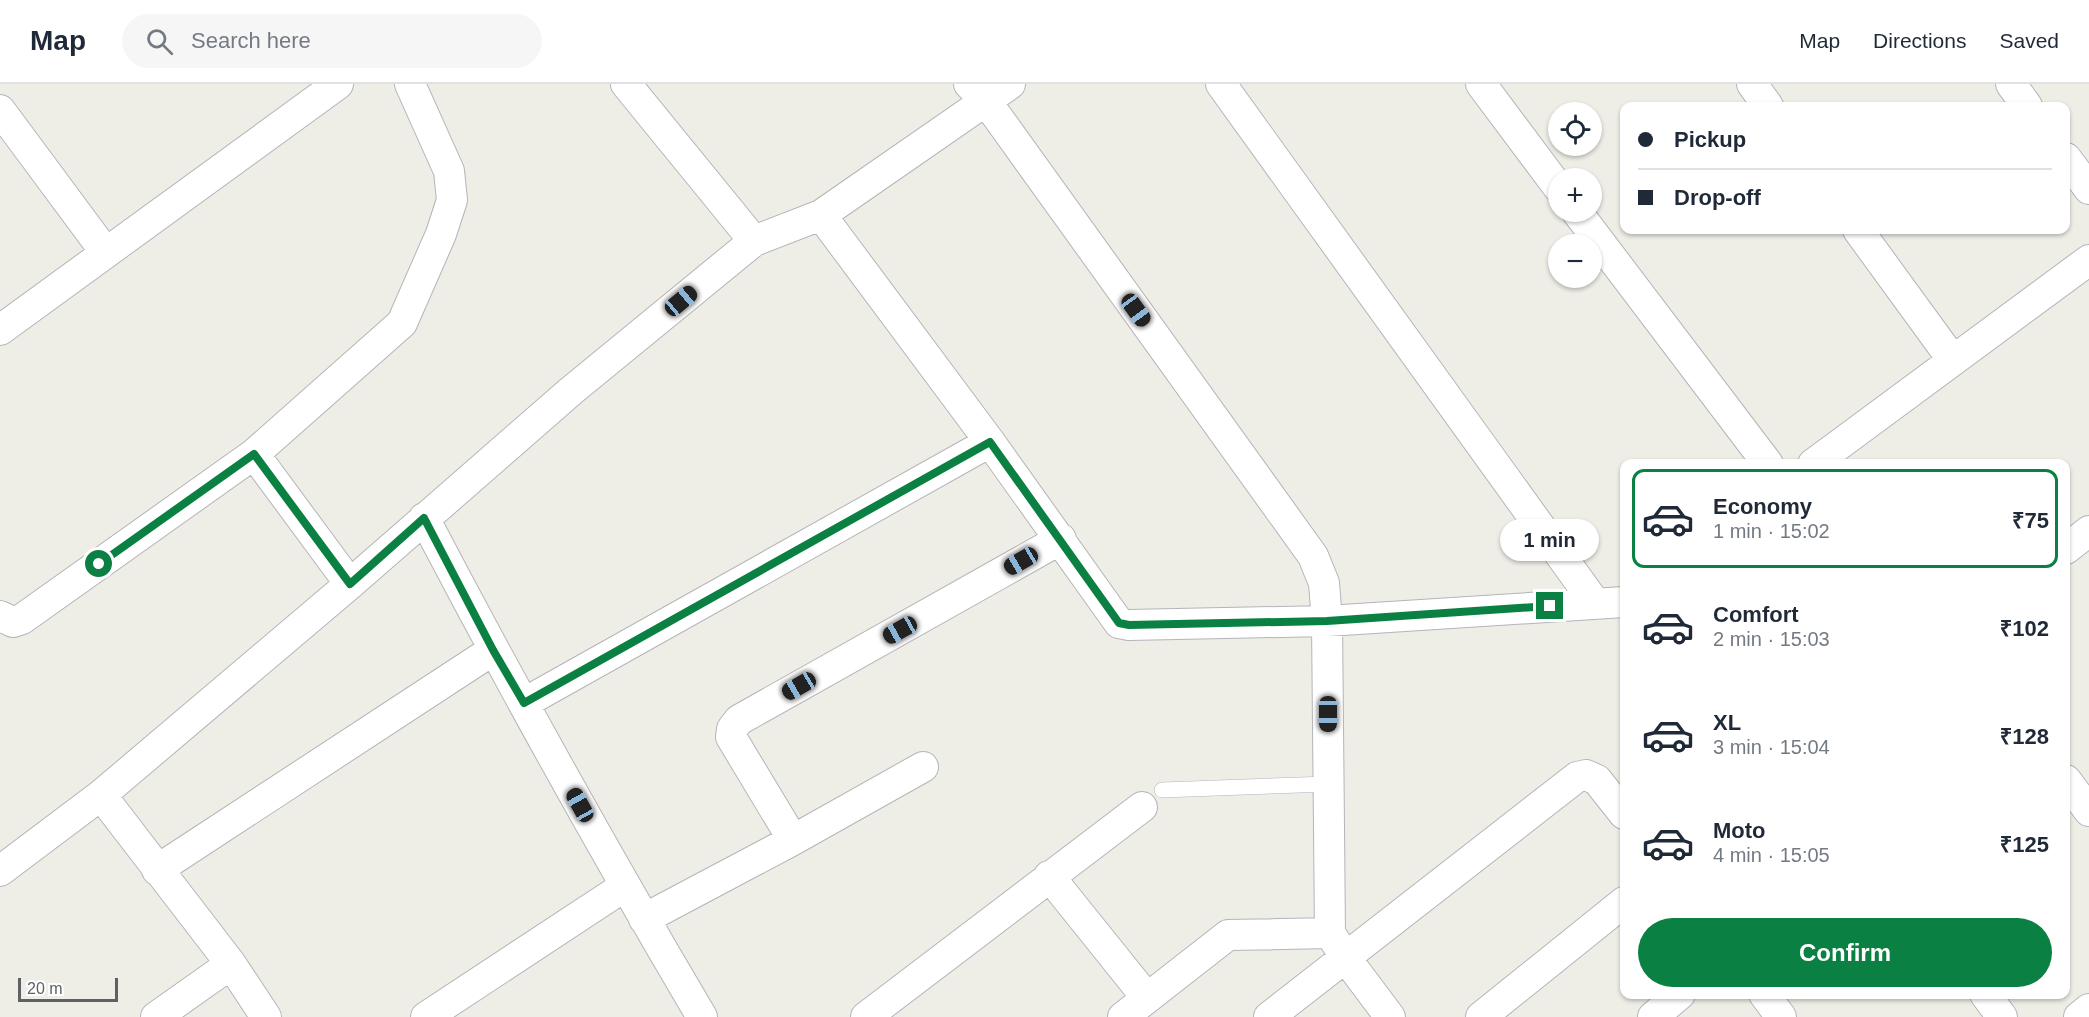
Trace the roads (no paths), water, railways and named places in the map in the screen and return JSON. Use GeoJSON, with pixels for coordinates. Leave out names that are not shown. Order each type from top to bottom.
{"type":"FeatureCollection","features":[{"type":"Feature","properties":{"kind":"street"},"geometry":{"type":"LineString","coordinates":[[0,330],[338,84]]}},
{"type":"Feature","properties":{"kind":"street"},"geometry":{"type":"LineString","coordinates":[[0,616],[13,622],[22,619],[254,454],[402,323],[441,234],[452,200],[449,171],[410,84]]}},
{"type":"Feature","properties":{"kind":"street"},"geometry":{"type":"LineString","coordinates":[[626,84],[754,241]]}},
{"type":"Feature","properties":{"kind":"street"},"geometry":{"type":"LineString","coordinates":[[0,872],[101,795],[350,584],[571,392],[754,241],[821,215],[977,93],[1010,84]]}},
{"type":"Feature","properties":{"kind":"street"},"geometry":{"type":"LineString","coordinates":[[1221,84],[1595,603]]}},
{"type":"Feature","properties":{"kind":"street"},"geometry":{"type":"LineString","coordinates":[[1481,84],[1548,174]]}},
{"type":"Feature","properties":{"kind":"street"},"geometry":{"type":"LineString","coordinates":[[1752,84],[1765,102]]}},
{"type":"Feature","properties":{"kind":"street"},"geometry":{"type":"LineString","coordinates":[[2011,84],[2024,102]]}},
{"type":"Feature","properties":{"kind":"street"},"geometry":{"type":"LineString","coordinates":[[977,93],[1313,556],[1324,584],[1327,621],[1329,784],[1337,945],[1390,1017]]}},
{"type":"Feature","properties":{"kind":"street"},"geometry":{"type":"LineString","coordinates":[[0,110],[106,253]]}},
{"type":"Feature","properties":{"kind":"street"},"geometry":{"type":"LineString","coordinates":[[2070,163],[2089,189]]}},
{"type":"Feature","properties":{"kind":"street"},"geometry":{"type":"LineString","coordinates":[[821,215],[1061,539],[1119,623],[1129,625],[1327,621],[1620,602]]}},
{"type":"Feature","properties":{"kind":"street"},"geometry":{"type":"LineString","coordinates":[[1585,222],[1764,459]]}},
{"type":"Feature","properties":{"kind":"street"},"geometry":{"type":"LineString","coordinates":[[1861,234],[1952,359]]}},
{"type":"Feature","properties":{"kind":"street"},"geometry":{"type":"LineString","coordinates":[[1820,459],[2089,260]]}},
{"type":"Feature","properties":{"kind":"street"},"geometry":{"type":"LineString","coordinates":[[524,703],[990,442]]}},
{"type":"Feature","properties":{"kind":"street"},"geometry":{"type":"LineString","coordinates":[[254,454],[350,584]]}},
{"type":"Feature","properties":{"kind":"street"},"geometry":{"type":"LineString","coordinates":[[424,518],[493,650],[625,886],[702,1017]]}},
{"type":"Feature","properties":{"kind":"street"},"geometry":{"type":"LineString","coordinates":[[2070,546],[2089,531]]}},
{"type":"Feature","properties":{"kind":"street"},"geometry":{"type":"LineString","coordinates":[[793,840],[731,737],[732,729],[739,720],[1061,539]]}},
{"type":"Feature","properties":{"kind":"street"},"geometry":{"type":"LineString","coordinates":[[157,870],[493,650]]}},
{"type":"Feature","properties":{"kind":"street"},"geometry":{"type":"LineString","coordinates":[[644,919],[793,840],[923,767]]}},
{"type":"Feature","properties":{"kind":"street"},"geometry":{"type":"LineString","coordinates":[[1269,1017],[1337,945],[1576,777],[1586,775],[1597,780],[1620,809]]}},
{"type":"Feature","properties":{"kind":"street"},"geometry":{"type":"LineString","coordinates":[[2070,785],[2089,811]]}},
{"type":"Feature","properties":{"kind":"street"},"geometry":{"type":"LineString","coordinates":[[101,795],[231,964],[266,1017]]}},
{"type":"Feature","properties":{"kind":"street"},"geometry":{"type":"LineString","coordinates":[[866,1017],[1152,799]]}},
{"type":"Feature","properties":{"kind":"street"},"geometry":{"type":"LineString","coordinates":[[1049,876],[1147,998]]}},
{"type":"Feature","properties":{"kind":"street"},"geometry":{"type":"LineString","coordinates":[[426,1017],[625,886]]}},
{"type":"Feature","properties":{"kind":"street"},"geometry":{"type":"LineString","coordinates":[[1481,1017],[1620,905]]}},
{"type":"Feature","properties":{"kind":"street"},"geometry":{"type":"LineString","coordinates":[[1123,1017],[1228,935],[1337,945]]}},
{"type":"Feature","properties":{"kind":"street"},"geometry":{"type":"LineString","coordinates":[[156,1017],[231,964]]}},
{"type":"Feature","properties":{"kind":"street"},"geometry":{"type":"LineString","coordinates":[[1653,1017],[1674,999]]}},
{"type":"Feature","properties":{"kind":"street"},"geometry":{"type":"LineString","coordinates":[[1768,999],[1781,1017]]}},
{"type":"Feature","properties":{"kind":"street"},"geometry":{"type":"LineString","coordinates":[[1989,999],[2002,1017]]}},
{"type":"Feature","properties":{"kind":"street"},"geometry":{"type":"LineString","coordinates":[[2079,1017],[2089,1009]]}},
{"type":"Feature","properties":{"kind":"lane"},"geometry":{"type":"LineString","coordinates":[[1152,799],[1329,784]]}}]}
